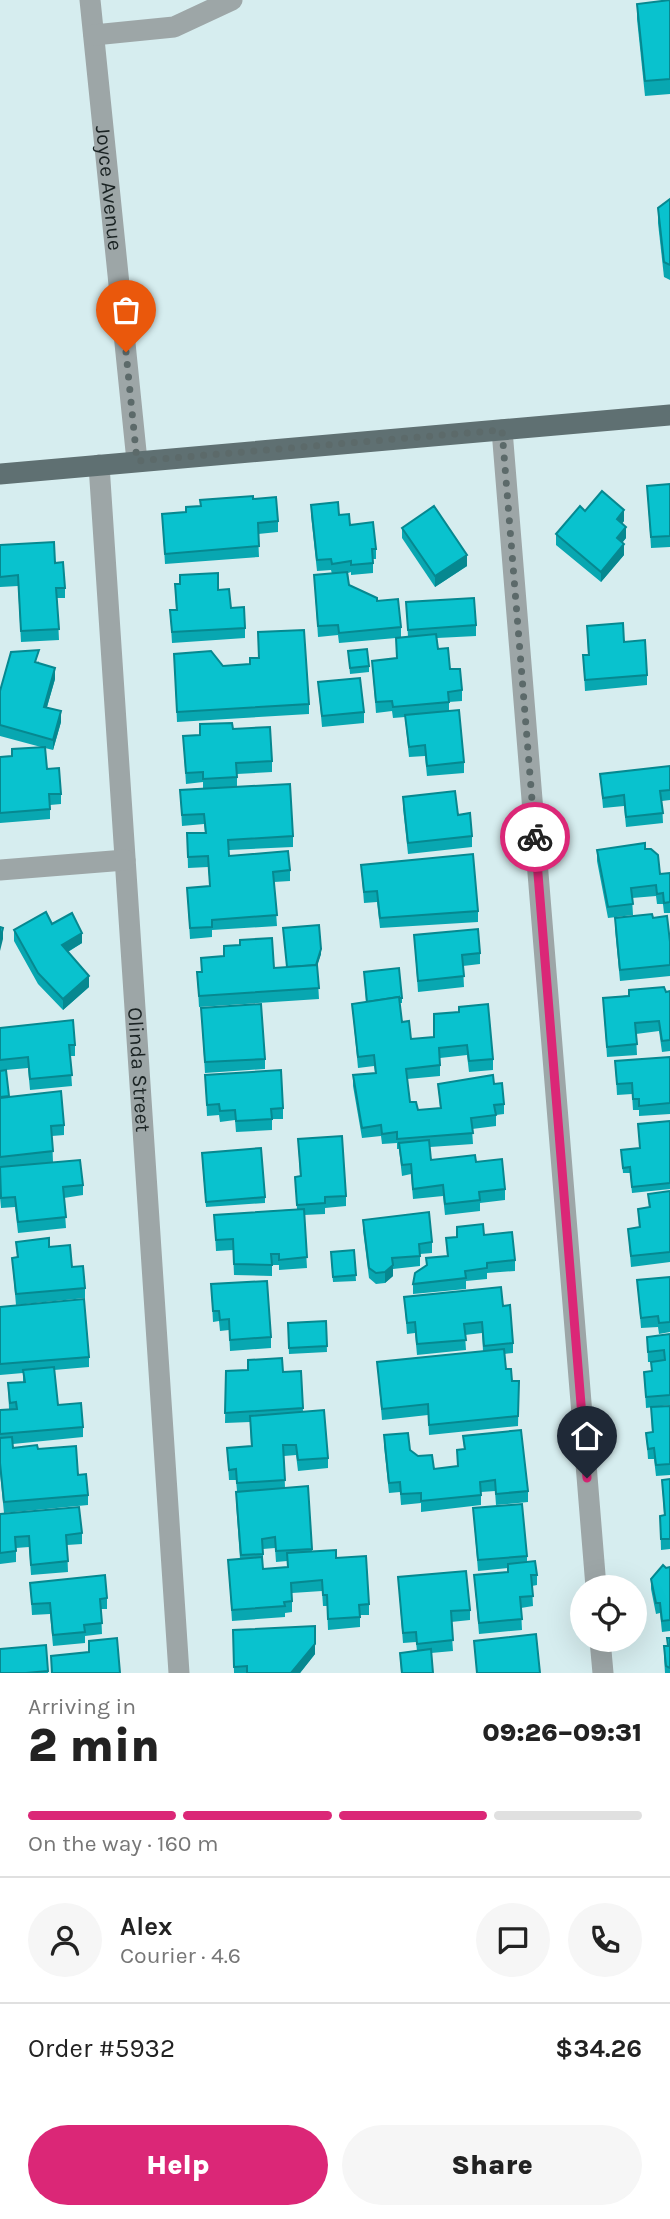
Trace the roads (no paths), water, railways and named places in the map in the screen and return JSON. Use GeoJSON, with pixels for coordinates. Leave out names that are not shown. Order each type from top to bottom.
{"type":"FeatureCollection","features":[{"type":"Feature","properties":{"kind":"main road"},"geometry":{"type":"LineString","coordinates":[[0,474],[670,415]]}},
{"type":"Feature","properties":{"kind":"street","name":"Joyce Avenue"},"geometry":{"type":"LineString","coordinates":[[90,0],[137,461]]}},
{"type":"Feature","properties":{"kind":"street"},"geometry":{"type":"LineString","coordinates":[[94,35],[174,27],[232,0]]}},
{"type":"Feature","properties":{"kind":"street"},"geometry":{"type":"LineString","coordinates":[[502,430],[595,1575]]}},
{"type":"Feature","properties":{"kind":"street","name":"Olinda Street"},"geometry":{"type":"LineString","coordinates":[[99,465],[179,1673]]}},
{"type":"Feature","properties":{"kind":"street"},"geometry":{"type":"LineString","coordinates":[[0,870],[125,860]]}},
{"type":"Feature","properties":{"kind":"street"},"geometry":{"type":"LineString","coordinates":[[601,1652],[603,1673]]}}]}
